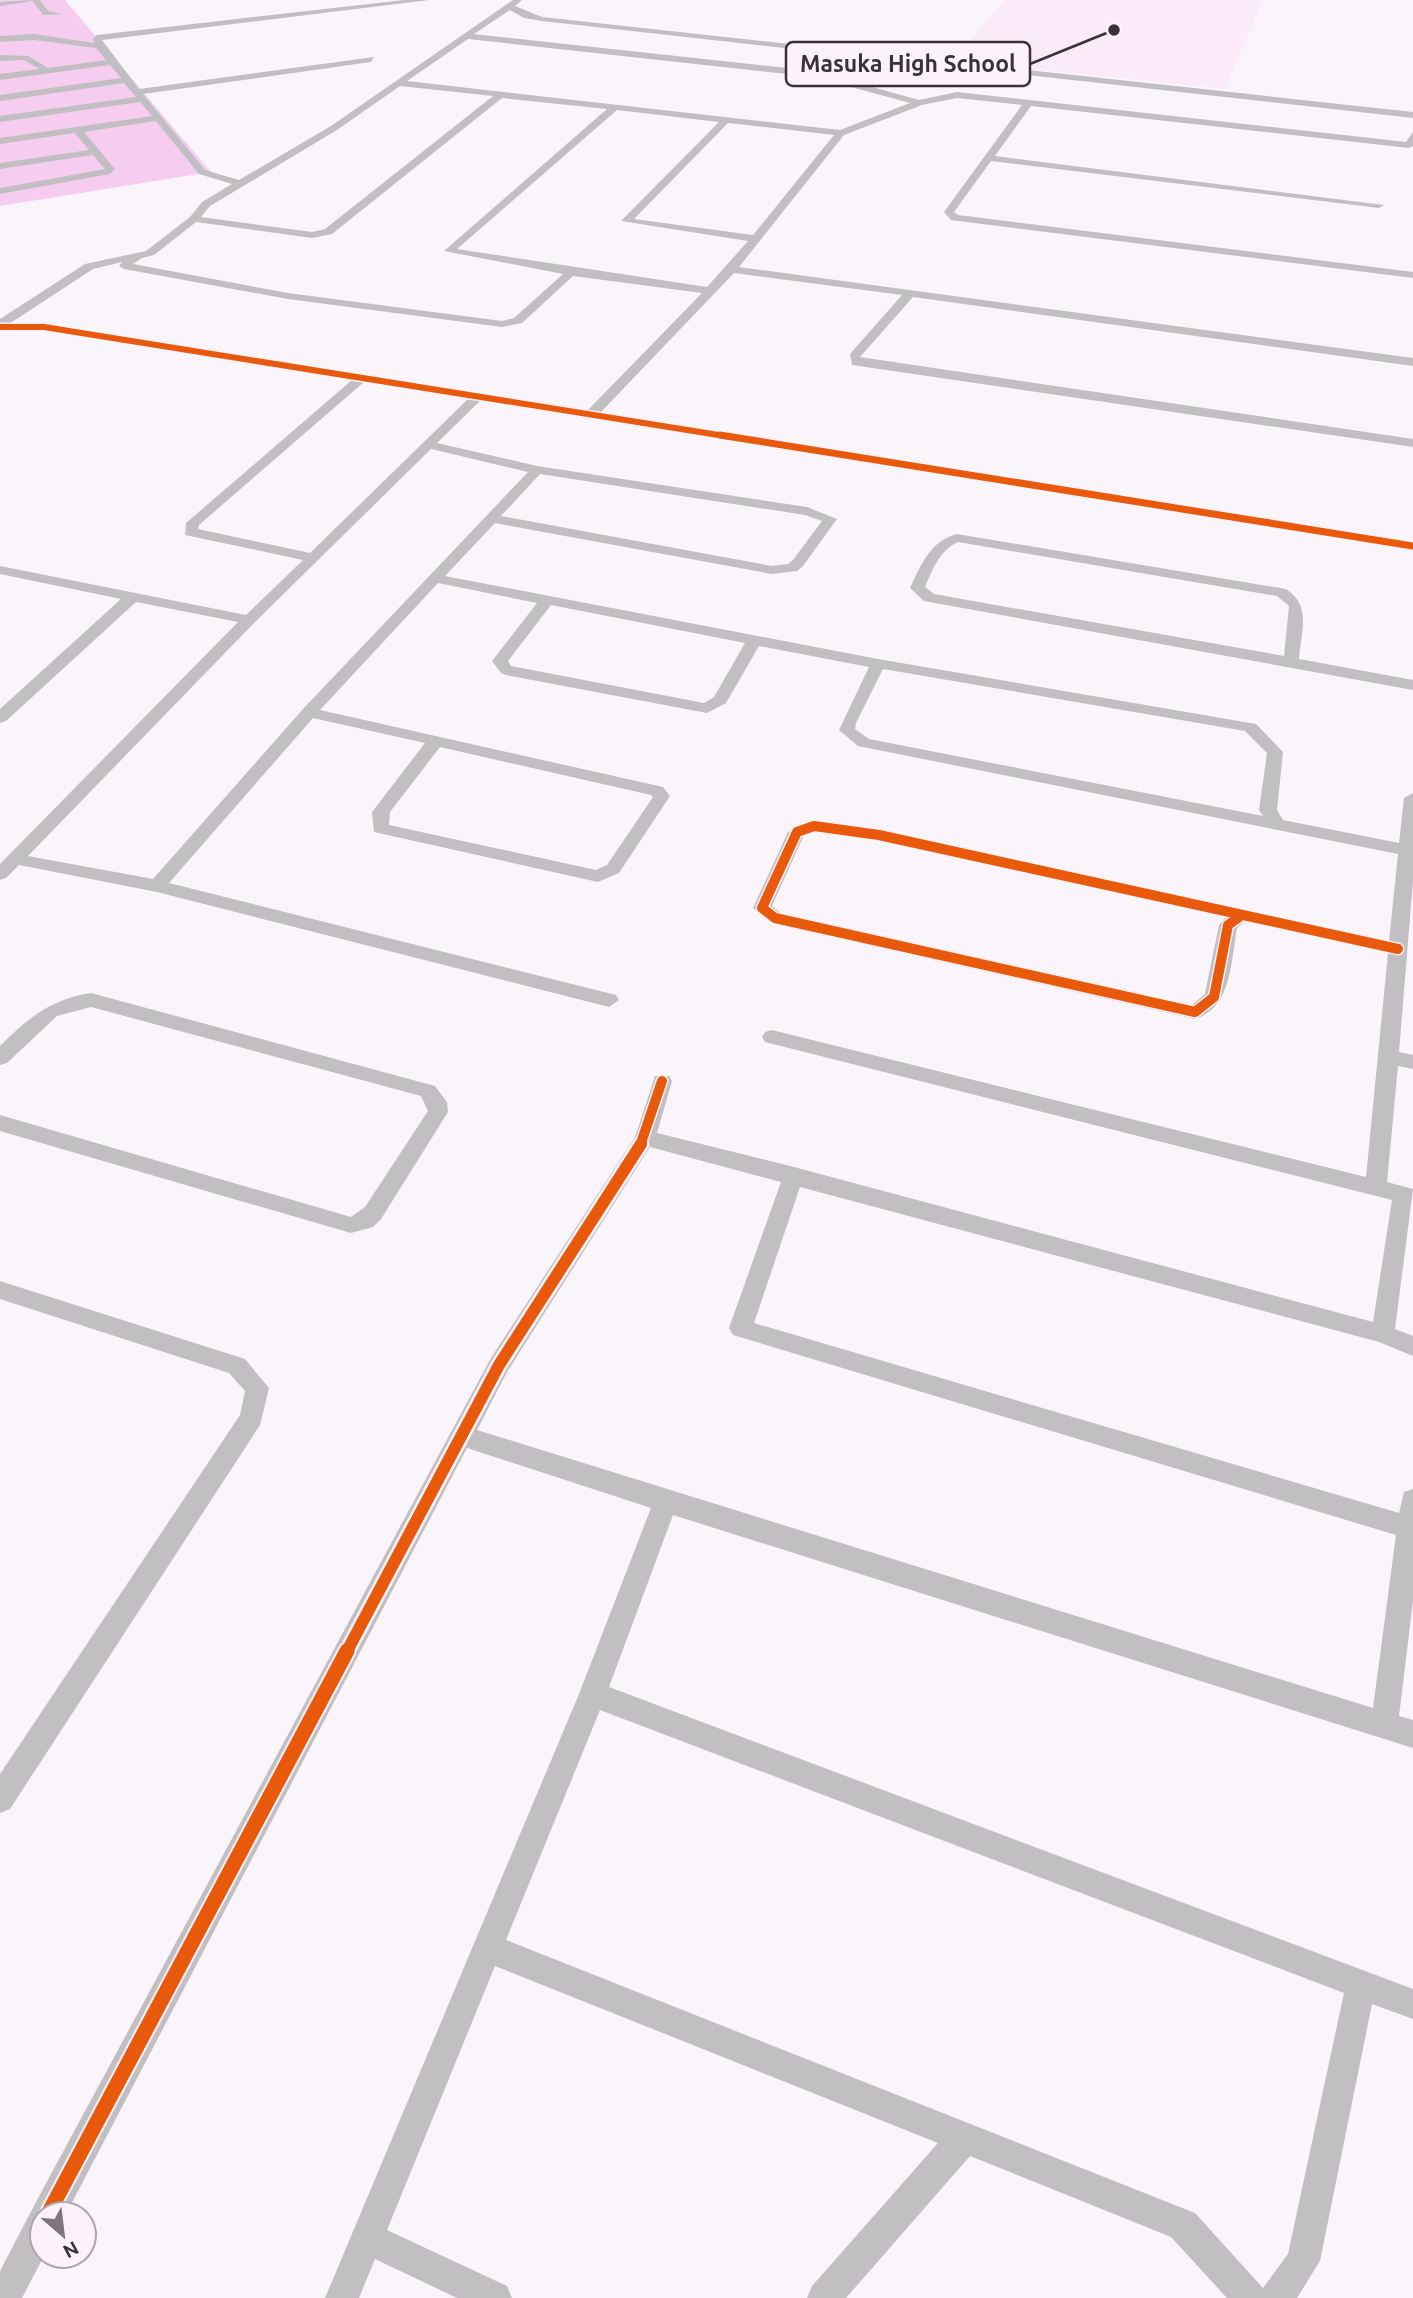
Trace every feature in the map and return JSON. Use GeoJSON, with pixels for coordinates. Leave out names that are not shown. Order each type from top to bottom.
{"type":"FeatureCollection","features":[{"type":"Feature","properties":{"kind":"street"},"geometry":{"type":"LineString","coordinates":[[0,4],[29,0]]}},
{"type":"Feature","properties":{"kind":"street"},"geometry":{"type":"LineString","coordinates":[[36,0],[46,13],[57,15]]}},
{"type":"Feature","properties":{"kind":"street"},"geometry":{"type":"LineString","coordinates":[[238,183],[202,172],[125,80],[99,46],[97,38],[425,0]]}},
{"type":"Feature","properties":{"kind":"street"},"geometry":{"type":"LineString","coordinates":[[0,325],[89,266],[150,253],[194,219],[206,204],[334,128],[515,1],[527,16],[542,19],[1413,115]]}},
{"type":"Feature","properties":{"kind":"street"},"geometry":{"type":"LineString","coordinates":[[466,36],[816,74],[919,103]]}},
{"type":"Feature","properties":{"kind":"street"},"geometry":{"type":"LineString","coordinates":[[0,39],[34,37],[99,46]]}},
{"type":"Feature","properties":{"kind":"street"},"geometry":{"type":"LineString","coordinates":[[0,58],[27,58],[38,62],[46,70]]}},
{"type":"Feature","properties":{"kind":"street"},"geometry":{"type":"LineString","coordinates":[[0,120],[137,95],[371,59]]}},
{"type":"Feature","properties":{"kind":"street"},"geometry":{"type":"LineString","coordinates":[[0,77],[111,62]]}},
{"type":"Feature","properties":{"kind":"street"},"geometry":{"type":"LineString","coordinates":[[0,98],[125,80]]}},
{"type":"Feature","properties":{"kind":"street"},"geometry":{"type":"LineString","coordinates":[[397,83],[841,133],[919,103],[957,95],[1412,142]]}},
{"type":"Feature","properties":{"kind":"street"},"geometry":{"type":"LineString","coordinates":[[194,219],[312,235],[328,232],[500,95]]}},
{"type":"Feature","properties":{"kind":"street"},"geometry":{"type":"LineString","coordinates":[[1028,103],[949,212],[955,218],[1413,275]]}},
{"type":"Feature","properties":{"kind":"street"},"geometry":{"type":"LineString","coordinates":[[614,108],[449,251],[571,272],[710,291]]}},
{"type":"Feature","properties":{"kind":"street"},"geometry":{"type":"LineString","coordinates":[[0,141],[158,118]]}},
{"type":"Feature","properties":{"kind":"street"},"geometry":{"type":"LineString","coordinates":[[725,121],[626,221],[755,239]]}},
{"type":"Feature","properties":{"kind":"street"},"geometry":{"type":"LineString","coordinates":[[0,191],[107,173],[110,170],[77,130]]}},
{"type":"Feature","properties":{"kind":"street"},"geometry":{"type":"LineString","coordinates":[[591,415],[731,269],[841,133]]}},
{"type":"Feature","properties":{"kind":"street"},"geometry":{"type":"LineString","coordinates":[[0,166],[95,152]]}},
{"type":"Feature","properties":{"kind":"street"},"geometry":{"type":"LineString","coordinates":[[988,158],[1379,205]]}},
{"type":"Feature","properties":{"kind":"street"},"geometry":{"type":"LineString","coordinates":[[137,257],[124,266],[288,296],[502,324],[518,321],[571,272]]}},
{"type":"Feature","properties":{"kind":"street"},"geometry":{"type":"LineString","coordinates":[[731,269],[1413,362]]}},
{"type":"Feature","properties":{"kind":"street"},"geometry":{"type":"LineString","coordinates":[[910,293],[853,357],[856,362],[1413,443]]}},
{"type":"Feature","properties":{"kind":"street"},"geometry":{"type":"LineString","coordinates":[[0,325],[44,327],[1413,546]]}},
{"type":"Feature","properties":{"kind":"street"},"geometry":{"type":"LineString","coordinates":[[315,558],[190,532],[193,523],[360,379]]}},
{"type":"Feature","properties":{"kind":"street"},"geometry":{"type":"LineString","coordinates":[[0,874],[249,621],[476,398]]}},
{"type":"Feature","properties":{"kind":"street"},"geometry":{"type":"LineString","coordinates":[[429,444],[537,470],[807,511],[831,519],[798,564],[792,568],[772,570],[490,518]]}},
{"type":"Feature","properties":{"kind":"street"},"geometry":{"type":"LineString","coordinates":[[156,886],[309,712],[537,470]]}},
{"type":"Feature","properties":{"kind":"street"},"geometry":{"type":"LineString","coordinates":[[1291,661],[1296,606],[1293,600],[1281,592],[957,538],[945,543],[931,560],[918,588],[920,594],[929,598],[1101,632],[1291,661],[1413,685]]}},
{"type":"Feature","properties":{"kind":"street"},"geometry":{"type":"LineString","coordinates":[[0,570],[249,621]]}},
{"type":"Feature","properties":{"kind":"street"},"geometry":{"type":"LineString","coordinates":[[433,578],[878,664],[1251,727],[1275,752],[1268,810],[1277,824]]}},
{"type":"Feature","properties":{"kind":"street"},"geometry":{"type":"LineString","coordinates":[[0,718],[132,597]]}},
{"type":"Feature","properties":{"kind":"street"},"geometry":{"type":"LineString","coordinates":[[547,600],[500,661],[506,670],[707,708],[720,700],[755,639]]}},
{"type":"Feature","properties":{"kind":"street"},"geometry":{"type":"LineString","coordinates":[[878,664],[847,730],[864,743],[1406,850]]}},
{"type":"Feature","properties":{"kind":"street"},"geometry":{"type":"LineString","coordinates":[[309,712],[657,791],[662,796],[613,869],[598,876],[380,828],[381,812],[435,742]]}},
{"type":"Feature","properties":{"kind":"street"},"geometry":{"type":"LineString","coordinates":[[1376,1188],[1391,1058],[1406,850],[1413,799]]}},
{"type":"Feature","properties":{"kind":"street"},"geometry":{"type":"LineString","coordinates":[[1242,915],[1228,925],[1214,997],[1195,1012],[775,918],[762,908],[797,832],[814,826],[879,835],[1398,949]]}},
{"type":"Feature","properties":{"kind":"street"},"geometry":{"type":"LineString","coordinates":[[17,859],[156,886],[609,1000]]}},
{"type":"Feature","properties":{"kind":"street"},"geometry":{"type":"LineString","coordinates":[[0,1058],[47,1012],[67,1002],[91,1000],[428,1091],[437,1102],[438,1112],[373,1213],[365,1221],[351,1225],[0,1123]]}},
{"type":"Feature","properties":{"kind":"street"},"geometry":{"type":"LineString","coordinates":[[772,1037],[1408,1196],[1383,1334]]}},
{"type":"Feature","properties":{"kind":"street"},"geometry":{"type":"LineString","coordinates":[[1391,1058],[1413,1062]]}},
{"type":"Feature","properties":{"kind":"street"},"geometry":{"type":"LineString","coordinates":[[55,2200],[499,1365],[645,1138],[662,1081]]}},
{"type":"Feature","properties":{"kind":"street"},"geometry":{"type":"LineString","coordinates":[[645,1138],[794,1175],[1383,1334],[1413,1346]]}},
{"type":"Feature","properties":{"kind":"street"},"geometry":{"type":"LineString","coordinates":[[794,1175],[741,1328],[1411,1528]]}},
{"type":"Feature","properties":{"kind":"street"},"geometry":{"type":"LineString","coordinates":[[0,1290],[237,1366],[257,1388],[251,1418],[0,1799]]}},
{"type":"Feature","properties":{"kind":"street"},"geometry":{"type":"LineString","coordinates":[[463,1436],[666,1502],[1413,1734]]}},
{"type":"Feature","properties":{"kind":"street"},"geometry":{"type":"LineString","coordinates":[[1384,1725],[1413,1500]]}},
{"type":"Feature","properties":{"kind":"street"},"geometry":{"type":"LineString","coordinates":[[342,2298],[593,1694],[666,1502]]}},
{"type":"Feature","properties":{"kind":"street"},"geometry":{"type":"LineString","coordinates":[[593,1694],[1413,2004]]}},
{"type":"Feature","properties":{"kind":"street"},"geometry":{"type":"LineString","coordinates":[[488,1948],[1183,2225],[1250,2298]]}},
{"type":"Feature","properties":{"kind":"street"},"geometry":{"type":"LineString","coordinates":[[1276,2298],[1303,2262],[1361,1985]]}},
{"type":"Feature","properties":{"kind":"street"},"geometry":{"type":"LineString","coordinates":[[824,2298],[964,2138]]}},
{"type":"Feature","properties":{"kind":"street"},"geometry":{"type":"LineString","coordinates":[[367,2238],[495,2298]]}},
{"type":"Feature","properties":{"kind":"street"},"geometry":{"type":"LineString","coordinates":[[4,2298],[28,2253]]}},
{"type":"Feature","properties":{"kind":"shaded area"},"geometry":{"type":"Polygon","coordinates":[[[0,0],[65,0],[211,172],[0,206],[0,0]]]}},
{"type":"Feature","properties":{"kind":"shaded area"},"geometry":{"type":"Polygon","coordinates":[[[1004,0],[1263,0],[1225,89],[953,61],[1004,0]]]}},
{"type":"Feature","properties":{"kind":"cycle path"},"geometry":{"type":"LineString","coordinates":[[0,327],[44,327],[1413,546]]}},
{"type":"Feature","properties":{"kind":"cycle path"},"geometry":{"type":"LineString","coordinates":[[1242,915],[1228,925],[1214,997],[1195,1012],[775,918],[762,908],[797,832],[814,826],[879,835],[1398,949]]}},
{"type":"Feature","properties":{"kind":"cycle path"},"geometry":{"type":"LineString","coordinates":[[55,2200],[499,1365],[645,1138],[662,1081]]}},
{"type":"Feature","properties":{"kind":"place","name":"Masuka High School"},"geometry":{"type":"Point","coordinates":[1114,30]}}]}
